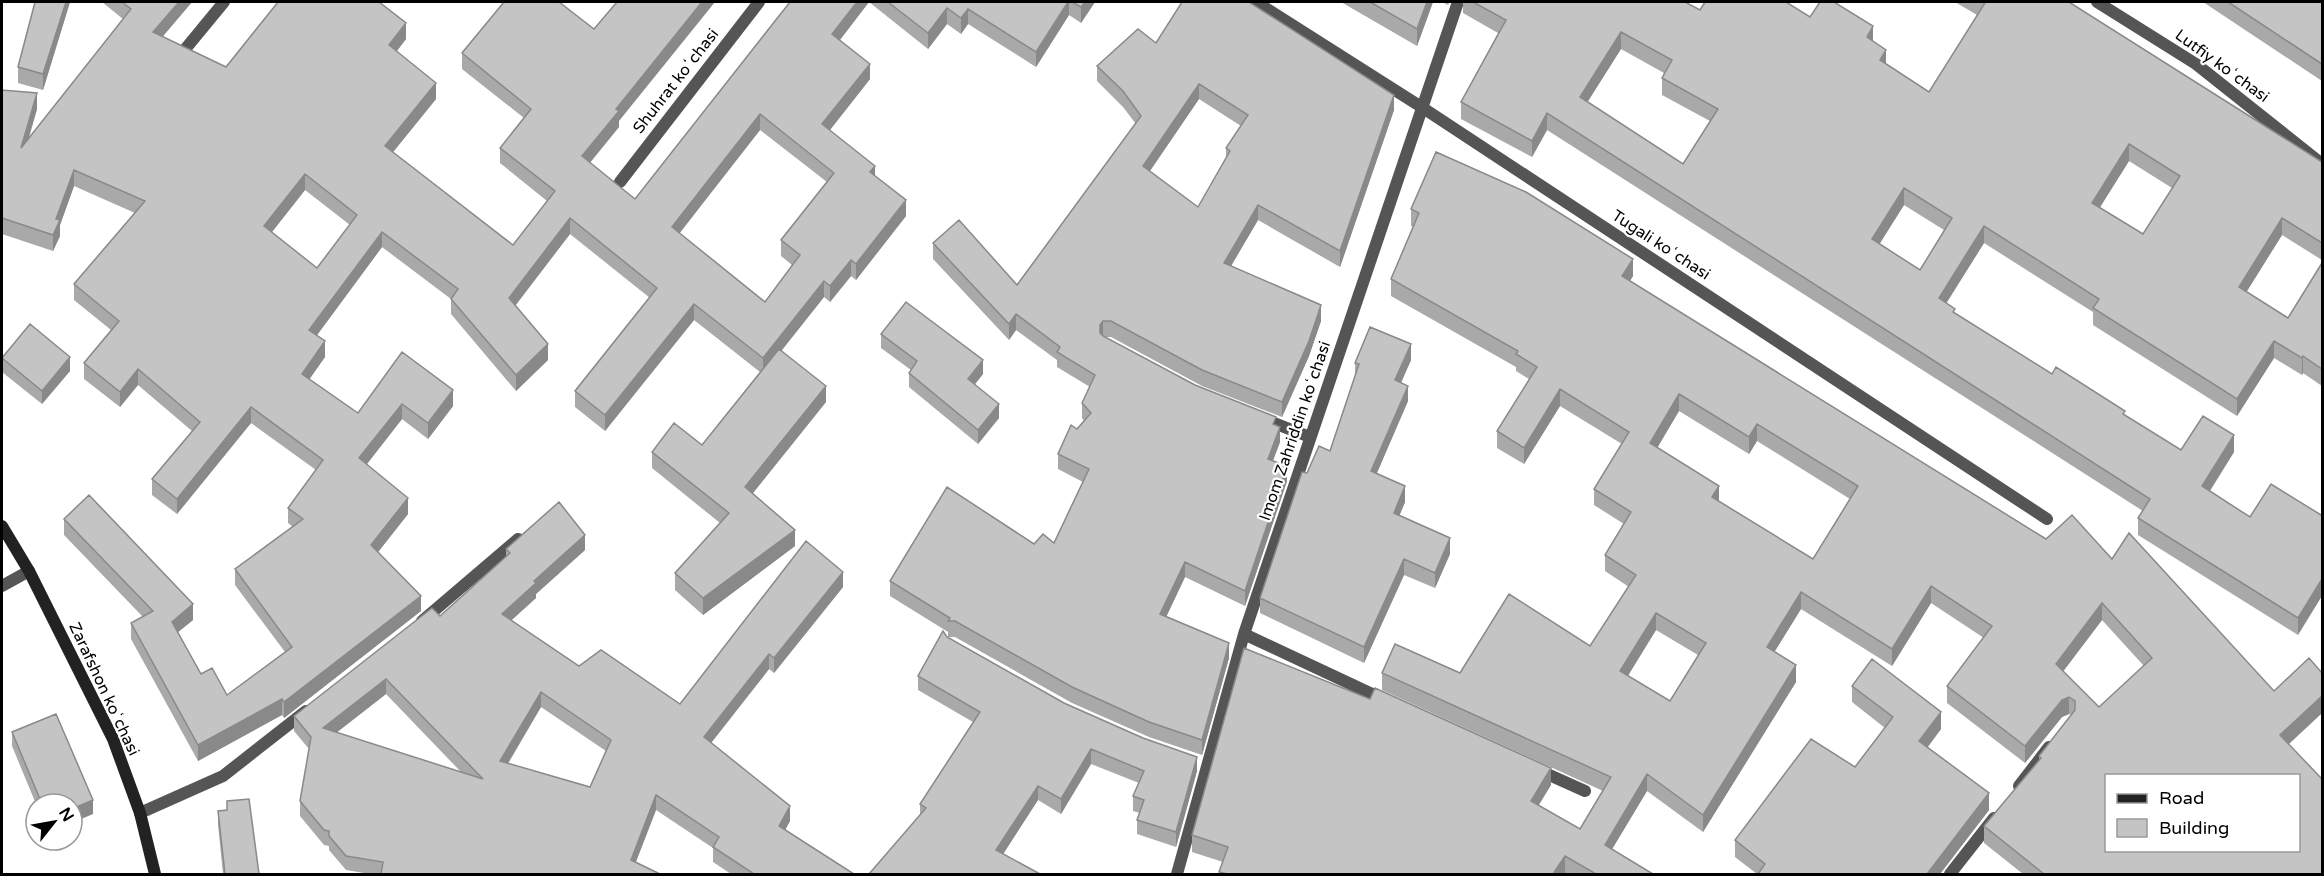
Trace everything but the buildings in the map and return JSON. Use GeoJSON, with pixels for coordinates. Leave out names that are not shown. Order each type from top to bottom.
{"type":"FeatureCollection","features":[{"type":"Feature","properties":{"kind":"main road","name":"Zarafshon koʻchasi"},"geometry":{"type":"LineString","coordinates":[[2,526],[29,571],[113,739],[140,813],[155,874]]}},
{"type":"Feature","properties":{"kind":"street"},"geometry":{"type":"LineString","coordinates":[[182,53],[224,2]]}},
{"type":"Feature","properties":{"kind":"street","name":"Shuhrat koʻchasi"},"geometry":{"type":"LineString","coordinates":[[620,182],[759,2]]}},
{"type":"Feature","properties":{"kind":"street","name":"Tugali koʻchasi"},"geometry":{"type":"LineString","coordinates":[[1256,2],[1423,108],[2047,519]]}},
{"type":"Feature","properties":{"kind":"street","name":"Imom Zahriddin koʻchasi"},"geometry":{"type":"LineString","coordinates":[[1177,874],[1203,765],[1244,634],[1458,2]]}},
{"type":"Feature","properties":{"kind":"street","name":"Lutfiy koʻchasi"},"geometry":{"type":"LineString","coordinates":[[2097,2],[2196,64],[2322,164]]}},
{"type":"Feature","properties":{"kind":"street"},"geometry":{"type":"LineString","coordinates":[[1254,415],[1310,437]]}},
{"type":"Feature","properties":{"kind":"street"},"geometry":{"type":"LineString","coordinates":[[416,626],[529,530]]}},
{"type":"Feature","properties":{"kind":"street"},"geometry":{"type":"LineString","coordinates":[[2,586],[29,571]]}},
{"type":"Feature","properties":{"kind":"street"},"geometry":{"type":"LineString","coordinates":[[1244,634],[1394,705]]}},
{"type":"Feature","properties":{"kind":"street"},"geometry":{"type":"LineString","coordinates":[[140,813],[223,776],[315,705]]}},
{"type":"Feature","properties":{"kind":"street"},"geometry":{"type":"LineString","coordinates":[[2013,794],[2054,740]]}},
{"type":"Feature","properties":{"kind":"street"},"geometry":{"type":"LineString","coordinates":[[1522,763],[1585,791]]}},
{"type":"Feature","properties":{"kind":"street"},"geometry":{"type":"LineString","coordinates":[[1950,874],[1999,812]]}}]}
